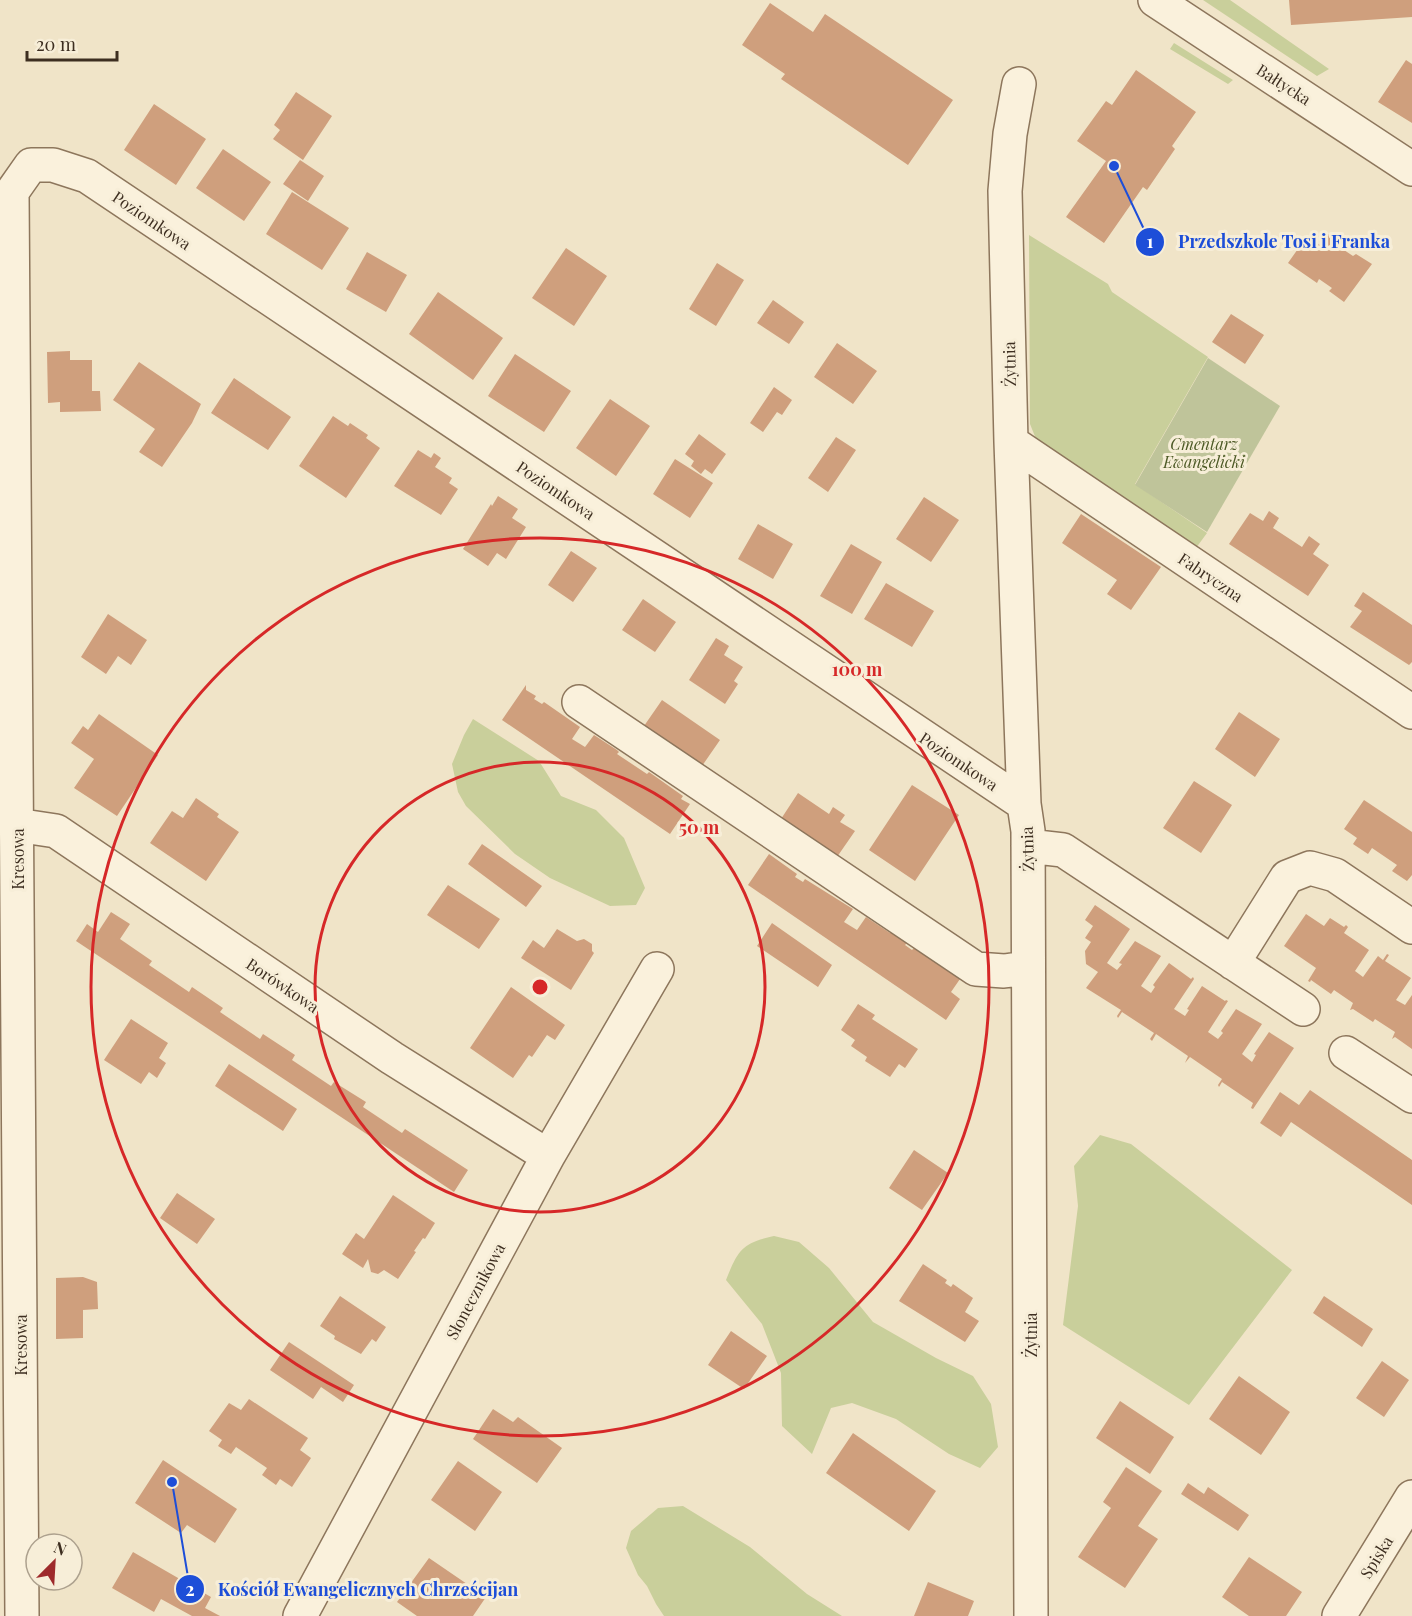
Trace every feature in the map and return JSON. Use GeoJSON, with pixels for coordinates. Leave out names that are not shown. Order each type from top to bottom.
{"type":"FeatureCollection","features":[{"type":"Feature","properties":{"kind":"street","name":"Bałtycka"},"geometry":{"type":"LineString","coordinates":[[1155,0],[1412,169]]}},
{"type":"Feature","properties":{"kind":"street","name":"Żytnia"},"geometry":{"type":"LineString","coordinates":[[1019,84],[1010,134],[1005,191],[1011,442],[1024,804],[1028,846],[1031,1616]]}},
{"type":"Feature","properties":{"kind":"street","name":"Kresowa"},"geometry":{"type":"LineString","coordinates":[[22,1616],[10,1435],[16,825],[8,679],[12,192],[31,165],[53,165],[87,176]]}},
{"type":"Feature","properties":{"kind":"street","name":"Poziomkowa"},"geometry":{"type":"LineString","coordinates":[[87,176],[1024,804]]}},
{"type":"Feature","properties":{"kind":"street","name":"Fabryczna"},"geometry":{"type":"LineString","coordinates":[[1011,442],[1412,712]]}},
{"type":"Feature","properties":{"kind":"street"},"geometry":{"type":"LineString","coordinates":[[579,702],[976,969],[1004,971],[1028,968]]}},
{"type":"Feature","properties":{"kind":"street","name":"Borówkowa"},"geometry":{"type":"LineString","coordinates":[[16,825],[56,831],[392,1058],[548,1155]]}},
{"type":"Feature","properties":{"kind":"street"},"geometry":{"type":"LineString","coordinates":[[1028,846],[1064,850],[1303,1009]]}},
{"type":"Feature","properties":{"kind":"street"},"geometry":{"type":"LineString","coordinates":[[1233,963],[1287,877],[1310,868],[1335,875],[1412,927]]}},
{"type":"Feature","properties":{"kind":"street","name":"Słonecznikowa"},"geometry":{"type":"LineString","coordinates":[[300,1616],[548,1155],[657,969]]}},
{"type":"Feature","properties":{"kind":"street"},"geometry":{"type":"LineString","coordinates":[[1346,1053],[1412,1096]]}},
{"type":"Feature","properties":{"kind":"street","name":"Spiska"},"geometry":{"type":"LineString","coordinates":[[1339,1616],[1412,1497]]}},
{"type":"Feature","properties":{"kind":"green space"},"geometry":{"type":"Polygon","coordinates":[[[1203,0],[1230,0],[1329,69],[1317,76],[1203,0]]]}},
{"type":"Feature","properties":{"kind":"green space"},"geometry":{"type":"Polygon","coordinates":[[[1174,43],[1233,80],[1228,84],[1170,49],[1174,43]]]}},
{"type":"Feature","properties":{"kind":"green space"},"geometry":{"type":"Polygon","coordinates":[[[1029,235],[1108,284],[1112,292],[1208,357],[1135,484],[1207,533],[1196,548],[1036,439],[1030,424],[1029,235]]]}},
{"type":"Feature","properties":{"kind":"green space","name":"Cmentarz Ewangelicki"},"geometry":{"type":"Polygon","coordinates":[[[1208,358],[1280,406],[1207,532],[1135,485],[1208,358]]]}},
{"type":"Feature","properties":{"kind":"green space"},"geometry":{"type":"Polygon","coordinates":[[[473,719],[539,761],[561,796],[596,810],[624,838],[645,888],[636,905],[610,906],[550,878],[515,854],[466,806],[458,792],[452,764],[473,719]]]}},
{"type":"Feature","properties":{"kind":"green space"},"geometry":{"type":"Polygon","coordinates":[[[1100,1135],[1131,1144],[1292,1270],[1189,1405],[1063,1325],[1078,1206],[1074,1166],[1100,1135]]]}},
{"type":"Feature","properties":{"kind":"green space"},"geometry":{"type":"Polygon","coordinates":[[[774,1236],[799,1242],[829,1268],[873,1322],[973,1376],[991,1404],[998,1447],[980,1468],[949,1454],[896,1419],[852,1403],[831,1408],[812,1454],[782,1426],[781,1373],[762,1324],[726,1280],[742,1249],[774,1236]]]}},
{"type":"Feature","properties":{"kind":"green space"},"geometry":{"type":"Polygon","coordinates":[[[683,1506],[750,1547],[807,1594],[842,1616],[664,1616],[638,1575],[626,1548],[631,1531],[658,1508],[683,1506]]]}},
{"type":"Feature","properties":{"kind":"building"},"geometry":{"type":"Polygon","coordinates":[[[1289,0],[1412,0],[1412,17],[1291,25],[1289,0]]]}},
{"type":"Feature","properties":{"kind":"building"},"geometry":{"type":"Polygon","coordinates":[[[770,3],[813,32],[825,14],[953,100],[908,165],[781,79],[785,74],[742,45],[770,3]]]}},
{"type":"Feature","properties":{"kind":"building"},"geometry":{"type":"Polygon","coordinates":[[[1406,60],[1412,64],[1412,123],[1378,102],[1406,60]]]}},
{"type":"Feature","properties":{"kind":"building"},"geometry":{"type":"Polygon","coordinates":[[[1136,70],[1196,112],[1172,146],[1175,149],[1147,190],[1143,187],[1104,243],[1066,217],[1106,161],[1077,141],[1106,101],[1112,105],[1136,70]]]}},
{"type":"Feature","properties":{"kind":"building"},"geometry":{"type":"Polygon","coordinates":[[[296,92],[332,116],[303,160],[273,139],[280,130],[274,125],[296,92]]]}},
{"type":"Feature","properties":{"kind":"building"},"geometry":{"type":"Polygon","coordinates":[[[154,104],[206,139],[176,185],[124,150],[154,104]]]}},
{"type":"Feature","properties":{"kind":"building"},"geometry":{"type":"Polygon","coordinates":[[[223,149],[271,182],[244,221],[196,188],[223,149]]]}},
{"type":"Feature","properties":{"kind":"building"},"geometry":{"type":"Polygon","coordinates":[[[300,160],[324,176],[308,201],[283,184],[300,160]]]}},
{"type":"Feature","properties":{"kind":"building"},"geometry":{"type":"Polygon","coordinates":[[[292,192],[349,228],[322,270],[266,234],[292,192]]]}},
{"type":"Feature","properties":{"kind":"building"},"geometry":{"type":"Polygon","coordinates":[[[1328,234],[1343,244],[1341,248],[1372,264],[1344,302],[1329,291],[1332,288],[1319,279],[1317,283],[1288,263],[1307,236],[1320,245],[1328,234]]]}},
{"type":"Feature","properties":{"kind":"building"},"geometry":{"type":"Polygon","coordinates":[[[566,248],[607,276],[574,326],[532,298],[566,248]]]}},
{"type":"Feature","properties":{"kind":"building"},"geometry":{"type":"Polygon","coordinates":[[[367,252],[407,275],[386,312],[346,289],[367,252]]]}},
{"type":"Feature","properties":{"kind":"building"},"geometry":{"type":"Polygon","coordinates":[[[717,263],[744,280],[716,326],[689,309],[717,263]]]}},
{"type":"Feature","properties":{"kind":"building"},"geometry":{"type":"Polygon","coordinates":[[[438,292],[503,338],[473,380],[409,334],[438,292]]]}},
{"type":"Feature","properties":{"kind":"building"},"geometry":{"type":"Polygon","coordinates":[[[773,300],[804,322],[789,344],[757,323],[773,300]]]}},
{"type":"Feature","properties":{"kind":"building"},"geometry":{"type":"Polygon","coordinates":[[[1231,314],[1264,335],[1245,364],[1212,342],[1231,314]]]}},
{"type":"Feature","properties":{"kind":"building"},"geometry":{"type":"Polygon","coordinates":[[[837,343],[877,371],[853,404],[814,377],[837,343]]]}},
{"type":"Feature","properties":{"kind":"building"},"geometry":{"type":"Polygon","coordinates":[[[70,351],[70,360],[92,360],[92,391],[100,391],[101,411],[60,412],[60,402],[48,403],[47,352],[70,351]]]}},
{"type":"Feature","properties":{"kind":"building"},"geometry":{"type":"Polygon","coordinates":[[[515,354],[571,391],[544,432],[488,396],[515,354]]]}},
{"type":"Feature","properties":{"kind":"building"},"geometry":{"type":"Polygon","coordinates":[[[139,362],[201,404],[192,423],[162,467],[139,452],[155,429],[113,400],[139,362]]]}},
{"type":"Feature","properties":{"kind":"building"},"geometry":{"type":"Polygon","coordinates":[[[234,378],[291,417],[268,450],[211,413],[234,378]]]}},
{"type":"Feature","properties":{"kind":"building"},"geometry":{"type":"Polygon","coordinates":[[[774,387],[792,400],[782,415],[777,412],[763,432],[750,423],[774,387]]]}},
{"type":"Feature","properties":{"kind":"building"},"geometry":{"type":"Polygon","coordinates":[[[610,399],[650,426],[616,476],[576,448],[610,399]]]}},
{"type":"Feature","properties":{"kind":"building"},"geometry":{"type":"Polygon","coordinates":[[[333,416],[348,426],[350,423],[368,435],[366,438],[380,448],[346,498],[299,466],[333,416]]]}},
{"type":"Feature","properties":{"kind":"building"},"geometry":{"type":"Polygon","coordinates":[[[699,434],[726,454],[712,474],[705,469],[701,474],[691,466],[694,461],[685,454],[699,434]]]}},
{"type":"Feature","properties":{"kind":"building"},"geometry":{"type":"Polygon","coordinates":[[[836,437],[856,450],[828,492],[808,478],[836,437]]]}},
{"type":"Feature","properties":{"kind":"building"},"geometry":{"type":"Polygon","coordinates":[[[418,450],[431,458],[434,453],[441,458],[435,467],[452,478],[449,483],[458,489],[441,515],[394,486],[418,450]]]}},
{"type":"Feature","properties":{"kind":"building"},"geometry":{"type":"Polygon","coordinates":[[[675,459],[713,483],[690,518],[653,494],[675,459]]]}},
{"type":"Feature","properties":{"kind":"building"},"geometry":{"type":"Polygon","coordinates":[[[498,496],[518,509],[512,518],[526,527],[506,559],[497,553],[488,566],[463,549],[498,496]]]}},
{"type":"Feature","properties":{"kind":"building"},"geometry":{"type":"Polygon","coordinates":[[[924,497],[959,520],[931,562],[896,539],[924,497]]]}},
{"type":"Feature","properties":{"kind":"building"},"geometry":{"type":"Polygon","coordinates":[[[1269,511],[1279,518],[1273,528],[1302,547],[1309,536],[1320,544],[1313,554],[1329,565],[1308,596],[1229,544],[1250,513],[1263,521],[1269,511]]]}},
{"type":"Feature","properties":{"kind":"building"},"geometry":{"type":"Polygon","coordinates":[[[1081,514],[1161,567],[1131,610],[1107,594],[1117,580],[1062,543],[1081,514]]]}},
{"type":"Feature","properties":{"kind":"building"},"geometry":{"type":"Polygon","coordinates":[[[758,524],[793,544],[773,579],[738,559],[758,524]]]}},
{"type":"Feature","properties":{"kind":"building"},"geometry":{"type":"Polygon","coordinates":[[[851,544],[882,562],[852,614],[820,596],[851,544]]]}},
{"type":"Feature","properties":{"kind":"building"},"geometry":{"type":"Polygon","coordinates":[[[571,551],[597,568],[573,602],[548,585],[571,551]]]}},
{"type":"Feature","properties":{"kind":"building"},"geometry":{"type":"Polygon","coordinates":[[[886,583],[934,611],[912,647],[864,619],[886,583]]]}},
{"type":"Feature","properties":{"kind":"building"},"geometry":{"type":"Polygon","coordinates":[[[1363,592],[1412,625],[1412,662],[1409,665],[1350,627],[1362,611],[1354,606],[1363,592]]]}},
{"type":"Feature","properties":{"kind":"building"},"geometry":{"type":"Polygon","coordinates":[[[643,599],[676,622],[655,652],[622,630],[643,599]]]}},
{"type":"Feature","properties":{"kind":"building"},"geometry":{"type":"Polygon","coordinates":[[[108,614],[147,640],[131,665],[118,656],[106,674],[81,657],[108,614]]]}},
{"type":"Feature","properties":{"kind":"building"},"geometry":{"type":"Polygon","coordinates":[[[716,638],[729,646],[724,655],[743,667],[734,681],[738,684],[725,704],[689,680],[716,638]]]}},
{"type":"Feature","properties":{"kind":"building"},"geometry":{"type":"Polygon","coordinates":[[[526,685],[526,690],[536,696],[534,699],[542,704],[544,702],[580,727],[572,739],[585,747],[594,735],[617,750],[619,752],[617,754],[647,774],[649,772],[683,796],[681,799],[690,804],[670,834],[502,720],[526,685]]]}},
{"type":"Feature","properties":{"kind":"building"},"geometry":{"type":"Polygon","coordinates":[[[662,700],[720,740],[702,766],[644,726],[662,700]]]}},
{"type":"Feature","properties":{"kind":"building"},"geometry":{"type":"Polygon","coordinates":[[[1239,712],[1280,739],[1255,777],[1215,749],[1239,712]]]}},
{"type":"Feature","properties":{"kind":"building"},"geometry":{"type":"Polygon","coordinates":[[[99,714],[158,755],[117,816],[74,788],[94,759],[71,743],[83,726],[88,730],[99,714]]]}},
{"type":"Feature","properties":{"kind":"building"},"geometry":{"type":"Polygon","coordinates":[[[1194,781],[1232,805],[1201,853],[1163,828],[1194,781]]]}},
{"type":"Feature","properties":{"kind":"building"},"geometry":{"type":"Polygon","coordinates":[[[912,785],[959,815],[915,881],[869,850],[912,785]]]}},
{"type":"Feature","properties":{"kind":"building"},"geometry":{"type":"Polygon","coordinates":[[[798,793],[829,814],[833,807],[845,815],[840,822],[855,831],[837,857],[781,819],[798,793]]]}},
{"type":"Feature","properties":{"kind":"building"},"geometry":{"type":"Polygon","coordinates":[[[196,798],[219,814],[217,817],[239,832],[206,881],[150,843],[172,811],[183,818],[196,798]]]}},
{"type":"Feature","properties":{"kind":"building"},"geometry":{"type":"Polygon","coordinates":[[[1364,800],[1412,832],[1412,875],[1407,881],[1392,871],[1397,865],[1372,848],[1368,854],[1353,844],[1357,838],[1344,829],[1364,800]]]}},
{"type":"Feature","properties":{"kind":"building"},"geometry":{"type":"Polygon","coordinates":[[[482,844],[542,886],[526,907],[468,864],[482,844]]]}},
{"type":"Feature","properties":{"kind":"building"},"geometry":{"type":"Polygon","coordinates":[[[769,854],[797,874],[795,877],[803,882],[805,879],[853,909],[844,922],[857,930],[866,917],[890,933],[893,929],[892,933],[907,943],[905,945],[912,950],[914,948],[960,979],[951,992],[960,999],[946,1020],[748,885],[769,854]]]}},
{"type":"Feature","properties":{"kind":"building"},"geometry":{"type":"Polygon","coordinates":[[[448,885],[500,919],[479,949],[427,915],[448,885]]]}},
{"type":"Feature","properties":{"kind":"building"},"geometry":{"type":"Polygon","coordinates":[[[1095,905],[1130,929],[1107,963],[1117,970],[1122,964],[1119,963],[1135,941],[1161,956],[1141,986],[1151,993],[1155,987],[1153,985],[1169,963],[1191,979],[1193,977],[1194,979],[1174,1009],[1185,1016],[1202,986],[1228,1001],[1208,1032],[1218,1039],[1236,1009],[1262,1024],[1242,1054],[1252,1062],[1256,1055],[1254,1054],[1269,1032],[1294,1048],[1253,1109],[1251,1108],[1253,1103],[1222,1082],[1219,1087],[1222,1079],[1190,1057],[1185,1063],[1188,1056],[1156,1034],[1152,1041],[1150,1039],[1154,1033],[1122,1012],[1118,1018],[1121,1010],[1086,988],[1098,972],[1086,964],[1085,951],[1091,942],[1085,938],[1093,926],[1085,920],[1095,905]]]}},
{"type":"Feature","properties":{"kind":"building"},"geometry":{"type":"Polygon","coordinates":[[[111,912],[130,924],[120,939],[152,961],[149,965],[189,992],[192,987],[223,1008],[220,1012],[260,1039],[263,1034],[295,1055],[292,1060],[331,1086],[334,1082],[366,1102],[363,1107],[402,1133],[405,1129],[468,1170],[454,1192],[76,941],[87,924],[98,932],[111,912]]]}},
{"type":"Feature","properties":{"kind":"building"},"geometry":{"type":"Polygon","coordinates":[[[1306,914],[1324,926],[1330,918],[1344,927],[1346,925],[1348,927],[1344,933],[1369,950],[1355,971],[1363,977],[1378,956],[1383,960],[1387,954],[1389,955],[1385,961],[1411,978],[1396,1000],[1405,1005],[1412,995],[1412,1049],[1395,1037],[1392,1039],[1395,1032],[1375,1019],[1373,1022],[1353,1009],[1350,1010],[1353,1003],[1334,990],[1331,994],[1311,980],[1308,981],[1316,968],[1284,946],[1306,914]]]}},
{"type":"Feature","properties":{"kind":"building"},"geometry":{"type":"Polygon","coordinates":[[[772,923],[832,965],[818,987],[757,946],[772,923]]]}},
{"type":"Feature","properties":{"kind":"building"},"geometry":{"type":"Polygon","coordinates":[[[557,929],[577,941],[584,939],[592,944],[594,953],[571,990],[521,958],[533,940],[544,948],[557,929]]]}},
{"type":"Feature","properties":{"kind":"building"},"geometry":{"type":"Polygon","coordinates":[[[511,987],[565,1025],[555,1040],[547,1035],[532,1057],[529,1055],[513,1078],[470,1048],[511,987]]]}},
{"type":"Feature","properties":{"kind":"building"},"geometry":{"type":"Polygon","coordinates":[[[858,1004],[875,1015],[872,1019],[918,1049],[905,1068],[899,1064],[890,1077],[865,1061],[867,1057],[851,1046],[855,1040],[841,1030],[858,1004]]]}},
{"type":"Feature","properties":{"kind":"building"},"geometry":{"type":"Polygon","coordinates":[[[131,1019],[168,1043],[159,1058],[166,1063],[157,1078],[149,1072],[141,1084],[104,1060],[131,1019]]]}},
{"type":"Feature","properties":{"kind":"building"},"geometry":{"type":"Polygon","coordinates":[[[229,1064],[297,1109],[283,1131],[215,1086],[229,1064]]]}},
{"type":"Feature","properties":{"kind":"building"},"geometry":{"type":"Polygon","coordinates":[[[1310,1090],[1412,1160],[1412,1205],[1291,1122],[1281,1137],[1260,1123],[1280,1092],[1299,1105],[1310,1090]]]}},
{"type":"Feature","properties":{"kind":"building"},"geometry":{"type":"Polygon","coordinates":[[[914,1150],[948,1173],[922,1210],[889,1188],[914,1150]]]}},
{"type":"Feature","properties":{"kind":"building"},"geometry":{"type":"Polygon","coordinates":[[[177,1193],[215,1219],[197,1244],[160,1218],[177,1193]]]}},
{"type":"Feature","properties":{"kind":"building"},"geometry":{"type":"Polygon","coordinates":[[[393,1195],[435,1223],[414,1251],[416,1252],[398,1279],[384,1270],[378,1274],[371,1272],[368,1259],[363,1268],[342,1254],[356,1233],[364,1239],[393,1195]]]}},
{"type":"Feature","properties":{"kind":"building"},"geometry":{"type":"Polygon","coordinates":[[[923,1264],[947,1280],[945,1283],[951,1287],[953,1284],[973,1298],[965,1312],[979,1321],[965,1342],[899,1301],[923,1264]]]}},
{"type":"Feature","properties":{"kind":"building"},"geometry":{"type":"Polygon","coordinates":[[[83,1277],[97,1282],[98,1309],[83,1310],[83,1338],[56,1339],[56,1278],[83,1277]]]}},
{"type":"Feature","properties":{"kind":"building"},"geometry":{"type":"Polygon","coordinates":[[[340,1296],[386,1327],[376,1342],[372,1339],[361,1354],[334,1339],[335,1336],[320,1326],[340,1296]]]}},
{"type":"Feature","properties":{"kind":"building"},"geometry":{"type":"Polygon","coordinates":[[[1324,1296],[1373,1329],[1362,1347],[1313,1313],[1324,1296]]]}},
{"type":"Feature","properties":{"kind":"building"},"geometry":{"type":"Polygon","coordinates":[[[731,1331],[767,1356],[744,1389],[708,1365],[731,1331]]]}},
{"type":"Feature","properties":{"kind":"building"},"geometry":{"type":"Polygon","coordinates":[[[289,1342],[354,1385],[343,1402],[321,1387],[313,1399],[270,1370],[289,1342]]]}},
{"type":"Feature","properties":{"kind":"building"},"geometry":{"type":"Polygon","coordinates":[[[1382,1361],[1409,1380],[1384,1417],[1356,1398],[1382,1361]]]}},
{"type":"Feature","properties":{"kind":"building"},"geometry":{"type":"Polygon","coordinates":[[[1239,1376],[1290,1412],[1261,1455],[1209,1419],[1239,1376]]]}},
{"type":"Feature","properties":{"kind":"building"},"geometry":{"type":"Polygon","coordinates":[[[249,1399],[308,1438],[300,1450],[311,1458],[292,1487],[280,1479],[276,1485],[262,1475],[267,1468],[236,1447],[231,1454],[218,1446],[222,1440],[209,1431],[229,1403],[241,1410],[249,1399]]]}},
{"type":"Feature","properties":{"kind":"building"},"geometry":{"type":"Polygon","coordinates":[[[1120,1401],[1174,1437],[1150,1474],[1096,1438],[1120,1401]]]}},
{"type":"Feature","properties":{"kind":"building"},"geometry":{"type":"Polygon","coordinates":[[[493,1409],[513,1422],[518,1417],[562,1448],[537,1483],[473,1439],[493,1409]]]}},
{"type":"Feature","properties":{"kind":"building"},"geometry":{"type":"Polygon","coordinates":[[[853,1433],[936,1491],[909,1531],[826,1473],[853,1433]]]}},
{"type":"Feature","properties":{"kind":"building"},"geometry":{"type":"Polygon","coordinates":[[[163,1460],[237,1509],[215,1543],[187,1525],[181,1533],[135,1503],[163,1460]]]}},
{"type":"Feature","properties":{"kind":"building"},"geometry":{"type":"Polygon","coordinates":[[[458,1461],[502,1492],[475,1531],[431,1500],[458,1461]]]}},
{"type":"Feature","properties":{"kind":"building"},"geometry":{"type":"Polygon","coordinates":[[[1126,1467],[1162,1491],[1138,1526],[1158,1539],[1125,1588],[1078,1557],[1111,1508],[1103,1502],[1126,1467]]]}},
{"type":"Feature","properties":{"kind":"building"},"geometry":{"type":"Polygon","coordinates":[[[1188,1483],[1204,1494],[1208,1487],[1249,1515],[1238,1531],[1181,1494],[1188,1483]]]}},
{"type":"Feature","properties":{"kind":"building"},"geometry":{"type":"Polygon","coordinates":[[[133,1552],[211,1597],[205,1608],[220,1616],[192,1616],[161,1599],[154,1612],[112,1588],[133,1552]]]}},
{"type":"Feature","properties":{"kind":"building"},"geometry":{"type":"Polygon","coordinates":[[[1249,1557],[1302,1592],[1286,1616],[1249,1616],[1222,1597],[1249,1557]]]}},
{"type":"Feature","properties":{"kind":"building"},"geometry":{"type":"Polygon","coordinates":[[[429,1558],[486,1597],[473,1616],[417,1616],[397,1602],[429,1558]]]}},
{"type":"Feature","properties":{"kind":"building"},"geometry":{"type":"Polygon","coordinates":[[[928,1582],[974,1601],[968,1616],[914,1616],[928,1582]]]}},
{"type":"Feature","properties":{"kind":"place","name":"Przedszkole Tosi i Franka"},"geometry":{"type":"Point","coordinates":[1114,166]}},
{"type":"Feature","properties":{"kind":"place","name":"Kościół Ewangelicznych Chrześcijan"},"geometry":{"type":"Point","coordinates":[172,1482]}}]}
